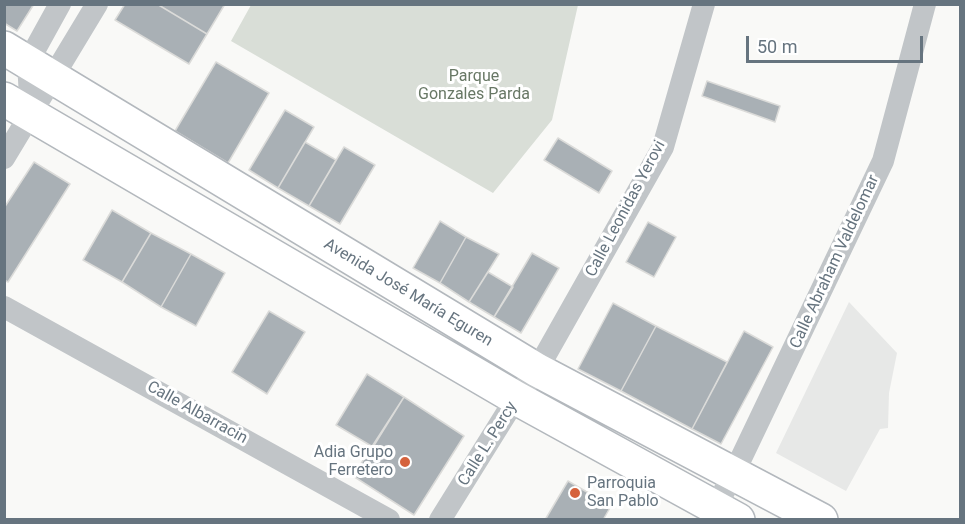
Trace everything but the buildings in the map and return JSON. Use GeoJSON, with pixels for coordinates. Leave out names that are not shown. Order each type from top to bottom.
{"type":"FeatureCollection","features":[{"type":"Feature","properties":{"kind":"main road","name":"Avenida José María Eguren"},"geometry":{"type":"LineString","coordinates":[[29,62],[160,144],[537,370],[821,519]]}},
{"type":"Feature","properties":{"kind":"main road"},"geometry":{"type":"LineString","coordinates":[[18,107],[516,398],[726,514]]}},
{"type":"Feature","properties":{"kind":"main road"},"geometry":{"type":"LineString","coordinates":[[591,440],[609,408]]}},
{"type":"Feature","properties":{"kind":"street"},"geometry":{"type":"LineString","coordinates":[[4,158],[29,62],[60,4]]}},
{"type":"Feature","properties":{"kind":"street"},"geometry":{"type":"LineString","coordinates":[[29,62],[97,4]]}},
{"type":"Feature","properties":{"kind":"street","name":"Calle Leonidas Yerovi"},"geometry":{"type":"LineString","coordinates":[[537,370],[663,147],[704,4]]}},
{"type":"Feature","properties":{"kind":"street","name":"Calle Abraham Valdelomar"},"geometry":{"type":"LineString","coordinates":[[726,514],[734,473],[883,161],[925,4]]}},
{"type":"Feature","properties":{"kind":"street","name":"Calle Albarracin"},"geometry":{"type":"LineString","coordinates":[[4,307],[388,519]]}},
{"type":"Feature","properties":{"kind":"street","name":"Calle L. Percy"},"geometry":{"type":"LineString","coordinates":[[440,519],[516,398],[537,370]]}},
{"type":"Feature","properties":{"kind":"shaded area"},"geometry":{"type":"Polygon","coordinates":[[[849,302],[897,353],[889,393],[888,428],[880,429],[846,491],[776,453],[849,302]]]}},
{"type":"Feature","properties":{"kind":"green space","name":"Parque Gonzales Parda"},"geometry":{"type":"Polygon","coordinates":[[[251,5],[578,5],[552,120],[493,193],[231,41],[251,5]]]}},
{"type":"Feature","properties":{"kind":"place","name":"Adia Grupo Ferretero"},"geometry":{"type":"Point","coordinates":[405,462]}},
{"type":"Feature","properties":{"kind":"place","name":"Parroquia San Pablo"},"geometry":{"type":"Point","coordinates":[575,493]}}]}
